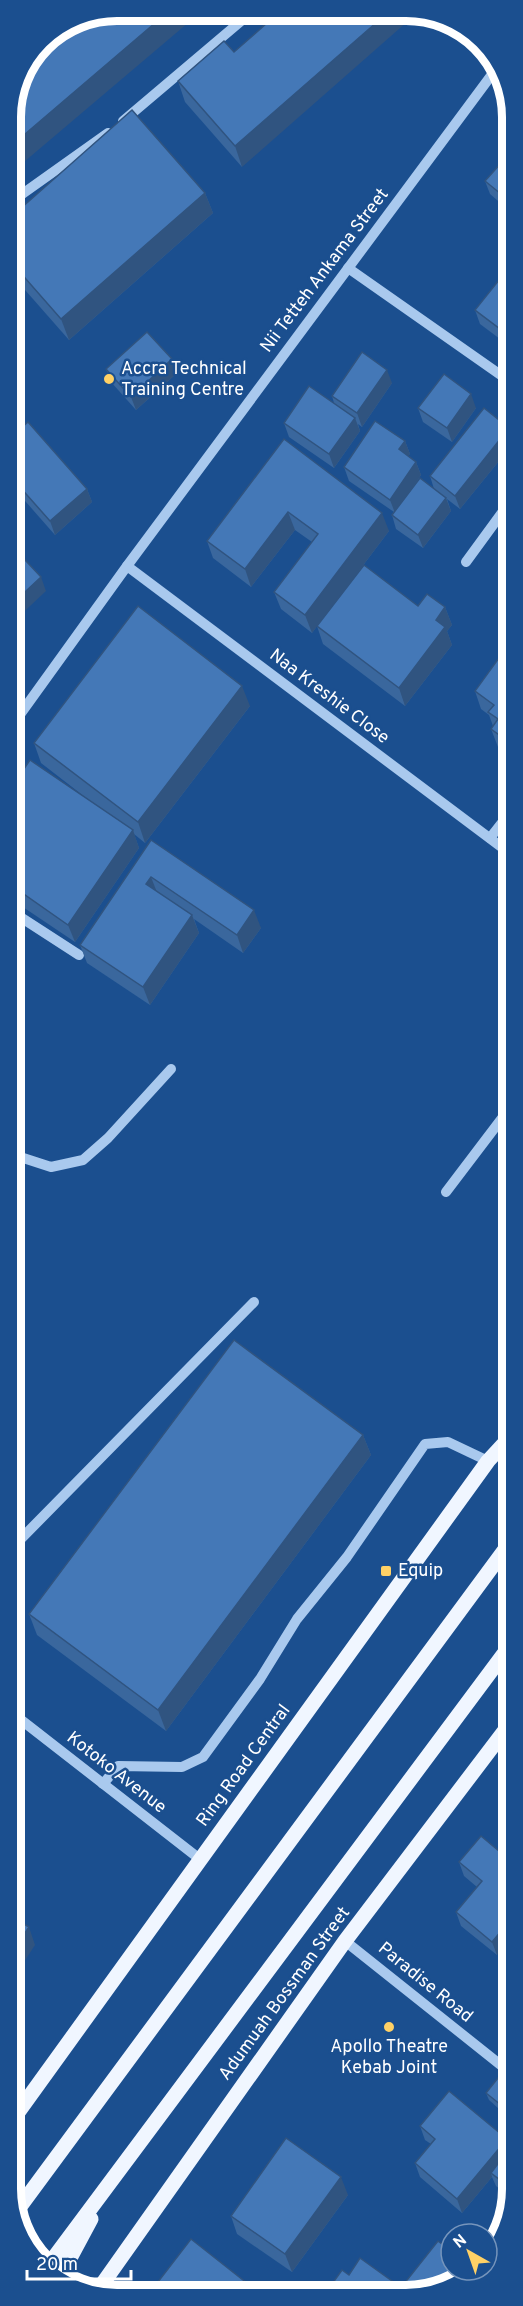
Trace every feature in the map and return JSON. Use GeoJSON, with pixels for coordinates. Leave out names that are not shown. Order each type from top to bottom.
{"type":"FeatureCollection","features":[{"type":"Feature","properties":{"kind":"main road","name":"Ring Road Central"},"geometry":{"type":"LineString","coordinates":[[21,2108],[488,1461],[502,1446]]}},
{"type":"Feature","properties":{"kind":"main road"},"geometry":{"type":"LineString","coordinates":[[22,2203],[502,1554]]}},
{"type":"Feature","properties":{"kind":"main road"},"geometry":{"type":"LineString","coordinates":[[52,2260],[502,1657]]}},
{"type":"Feature","properties":{"kind":"main road","name":"Adumuah Bossman Street"},"geometry":{"type":"LineString","coordinates":[[103,2283],[345,1941],[502,1734]]}},
{"type":"Feature","properties":{"kind":"main road"},"geometry":{"type":"LineString","coordinates":[[64,2269],[114,2177]]}},
{"type":"Feature","properties":{"kind":"street"},"geometry":{"type":"LineString","coordinates":[[21,195],[104,137],[241,21]]}},
{"type":"Feature","properties":{"kind":"street","name":"Nii Tetteh Ankama Street"},"geometry":{"type":"LineString","coordinates":[[21,713],[127,566],[492,75]]}},
{"type":"Feature","properties":{"kind":"street"},"geometry":{"type":"LineString","coordinates":[[348,268],[502,376]]}},
{"type":"Feature","properties":{"kind":"street"},"geometry":{"type":"LineString","coordinates":[[466,562],[502,513]]}},
{"type":"Feature","properties":{"kind":"street","name":"Naa Kreshie Close"},"geometry":{"type":"LineString","coordinates":[[127,566],[502,847]]}},
{"type":"Feature","properties":{"kind":"street"},"geometry":{"type":"LineString","coordinates":[[490,838],[502,823]]}},
{"type":"Feature","properties":{"kind":"street"},"geometry":{"type":"LineString","coordinates":[[21,917],[79,955]]}},
{"type":"Feature","properties":{"kind":"street"},"geometry":{"type":"LineString","coordinates":[[21,1157],[51,1167],[83,1160],[108,1138],[171,1069]]}},
{"type":"Feature","properties":{"kind":"street"},"geometry":{"type":"LineString","coordinates":[[446,1192],[502,1118]]}},
{"type":"Feature","properties":{"kind":"street"},"geometry":{"type":"LineString","coordinates":[[21,1539],[254,1302]]}},
{"type":"Feature","properties":{"kind":"street"},"geometry":{"type":"LineString","coordinates":[[103,1784],[118,1766],[182,1767],[203,1757],[260,1679],[297,1619],[347,1557],[425,1444],[448,1442],[488,1461]]}},
{"type":"Feature","properties":{"kind":"street","name":"Kotoko Avenue"},"geometry":{"type":"LineString","coordinates":[[21,1720],[201,1860]]}},
{"type":"Feature","properties":{"kind":"street","name":"Paradise Road"},"geometry":{"type":"LineString","coordinates":[[345,1941],[502,2066]]}},
{"type":"Feature","properties":{"kind":"building"},"geometry":{"type":"Polygon","coordinates":[[[157,21],[21,137],[24,92],[41,59],[54,45],[69,34],[98,23],[157,21]]]}},
{"type":"Feature","properties":{"kind":"building"},"geometry":{"type":"Polygon","coordinates":[[[269,21],[378,21],[235,146],[178,81],[224,41],[234,52],[269,21]]]}},
{"type":"Feature","properties":{"kind":"building"},"geometry":{"type":"Polygon","coordinates":[[[132,110],[205,193],[61,319],[21,273],[21,208],[132,110]]]}},
{"type":"Feature","properties":{"kind":"building"},"geometry":{"type":"Polygon","coordinates":[[[502,162],[502,195],[485,181],[502,162]]]}},
{"type":"Feature","properties":{"kind":"building"},"geometry":{"type":"Polygon","coordinates":[[[499,280],[502,282],[502,330],[475,310],[499,280]]]}},
{"type":"Feature","properties":{"kind":"building"},"geometry":{"type":"Polygon","coordinates":[[[147,332],[172,359],[131,397],[106,369],[147,332]]]}},
{"type":"Feature","properties":{"kind":"building"},"geometry":{"type":"Polygon","coordinates":[[[362,352],[387,370],[357,413],[332,396],[362,352]]]}},
{"type":"Feature","properties":{"kind":"building"},"geometry":{"type":"Polygon","coordinates":[[[444,374],[471,394],[447,428],[418,408],[444,374]]]}},
{"type":"Feature","properties":{"kind":"building"},"geometry":{"type":"Polygon","coordinates":[[[309,386],[355,418],[329,454],[284,423],[309,386]]]}},
{"type":"Feature","properties":{"kind":"building"},"geometry":{"type":"Polygon","coordinates":[[[484,408],[502,422],[502,437],[455,496],[430,476],[484,408]]]}},
{"type":"Feature","properties":{"kind":"building"},"geometry":{"type":"Polygon","coordinates":[[[375,421],[405,441],[399,449],[416,462],[390,500],[344,467],[375,421]]]}},
{"type":"Feature","properties":{"kind":"building"},"geometry":{"type":"Polygon","coordinates":[[[28,422],[87,489],[50,521],[21,488],[21,428],[28,422]]]}},
{"type":"Feature","properties":{"kind":"building"},"geometry":{"type":"Polygon","coordinates":[[[284,439],[382,513],[305,615],[274,592],[318,534],[288,512],[245,569],[207,541],[284,439]]]}},
{"type":"Feature","properties":{"kind":"building"},"geometry":{"type":"Polygon","coordinates":[[[420,478],[446,498],[418,535],[392,515],[420,478]]]}},
{"type":"Feature","properties":{"kind":"building"},"geometry":{"type":"Polygon","coordinates":[[[21,556],[41,577],[21,596],[21,556]]]}},
{"type":"Feature","properties":{"kind":"building"},"geometry":{"type":"Polygon","coordinates":[[[364,565],[418,606],[427,594],[445,607],[436,620],[445,627],[399,688],[317,626],[364,565]]]}},
{"type":"Feature","properties":{"kind":"building"},"geometry":{"type":"Polygon","coordinates":[[[138,606],[242,686],[138,822],[34,743],[138,606]]]}},
{"type":"Feature","properties":{"kind":"building"},"geometry":{"type":"Polygon","coordinates":[[[502,654],[502,737],[491,729],[498,719],[488,712],[494,705],[475,691],[502,654]]]}},
{"type":"Feature","properties":{"kind":"building"},"geometry":{"type":"Polygon","coordinates":[[[30,760],[133,830],[68,925],[21,892],[21,773],[30,760]]]}},
{"type":"Feature","properties":{"kind":"building"},"geometry":{"type":"Polygon","coordinates":[[[151,840],[254,910],[237,935],[151,877],[146,884],[192,915],[143,987],[80,945],[151,840]]]}},
{"type":"Feature","properties":{"kind":"building"},"geometry":{"type":"Polygon","coordinates":[[[234,1340],[363,1435],[158,1710],[29,1614],[234,1340]]]}},
{"type":"Feature","properties":{"kind":"building"},"geometry":{"type":"Polygon","coordinates":[[[481,1836],[502,1854],[502,1930],[492,1942],[456,1912],[482,1881],[459,1862],[481,1836]]]}},
{"type":"Feature","properties":{"kind":"building"},"geometry":{"type":"Polygon","coordinates":[[[21,1922],[29,1927],[21,1939],[21,1922]]]}},
{"type":"Feature","properties":{"kind":"building"},"geometry":{"type":"Polygon","coordinates":[[[502,2073],[502,2106],[486,2093],[502,2073]]]}},
{"type":"Feature","properties":{"kind":"building"},"geometry":{"type":"Polygon","coordinates":[[[449,2091],[502,2135],[502,2145],[457,2199],[415,2163],[435,2139],[420,2126],[449,2091]]]}},
{"type":"Feature","properties":{"kind":"building"},"geometry":{"type":"Polygon","coordinates":[[[286,2138],[341,2177],[285,2254],[231,2216],[286,2138]]]}},
{"type":"Feature","properties":{"kind":"building"},"geometry":{"type":"Polygon","coordinates":[[[502,2158],[502,2181],[491,2173],[502,2158]]]}},
{"type":"Feature","properties":{"kind":"building"},"geometry":{"type":"Polygon","coordinates":[[[191,2239],[248,2284],[247,2285],[156,2285],[191,2239]]]}},
{"type":"Feature","properties":{"kind":"building"},"geometry":{"type":"Polygon","coordinates":[[[438,2241],[439,2279],[403,2285],[438,2241]]]}},
{"type":"Feature","properties":{"kind":"building"},"geometry":{"type":"Polygon","coordinates":[[[360,2258],[392,2281],[389,2285],[331,2285],[342,2270],[349,2275],[360,2258]]]}},
{"type":"Feature","properties":{"kind":"place","name":"Accra Technical Training Centre"},"geometry":{"type":"Point","coordinates":[109,379]}},
{"type":"Feature","properties":{"kind":"place","name":"Equip"},"geometry":{"type":"Point","coordinates":[386,1571]}},
{"type":"Feature","properties":{"kind":"place","name":"Apollo Theatre Kebab Joint"},"geometry":{"type":"Point","coordinates":[389,2027]}}]}
